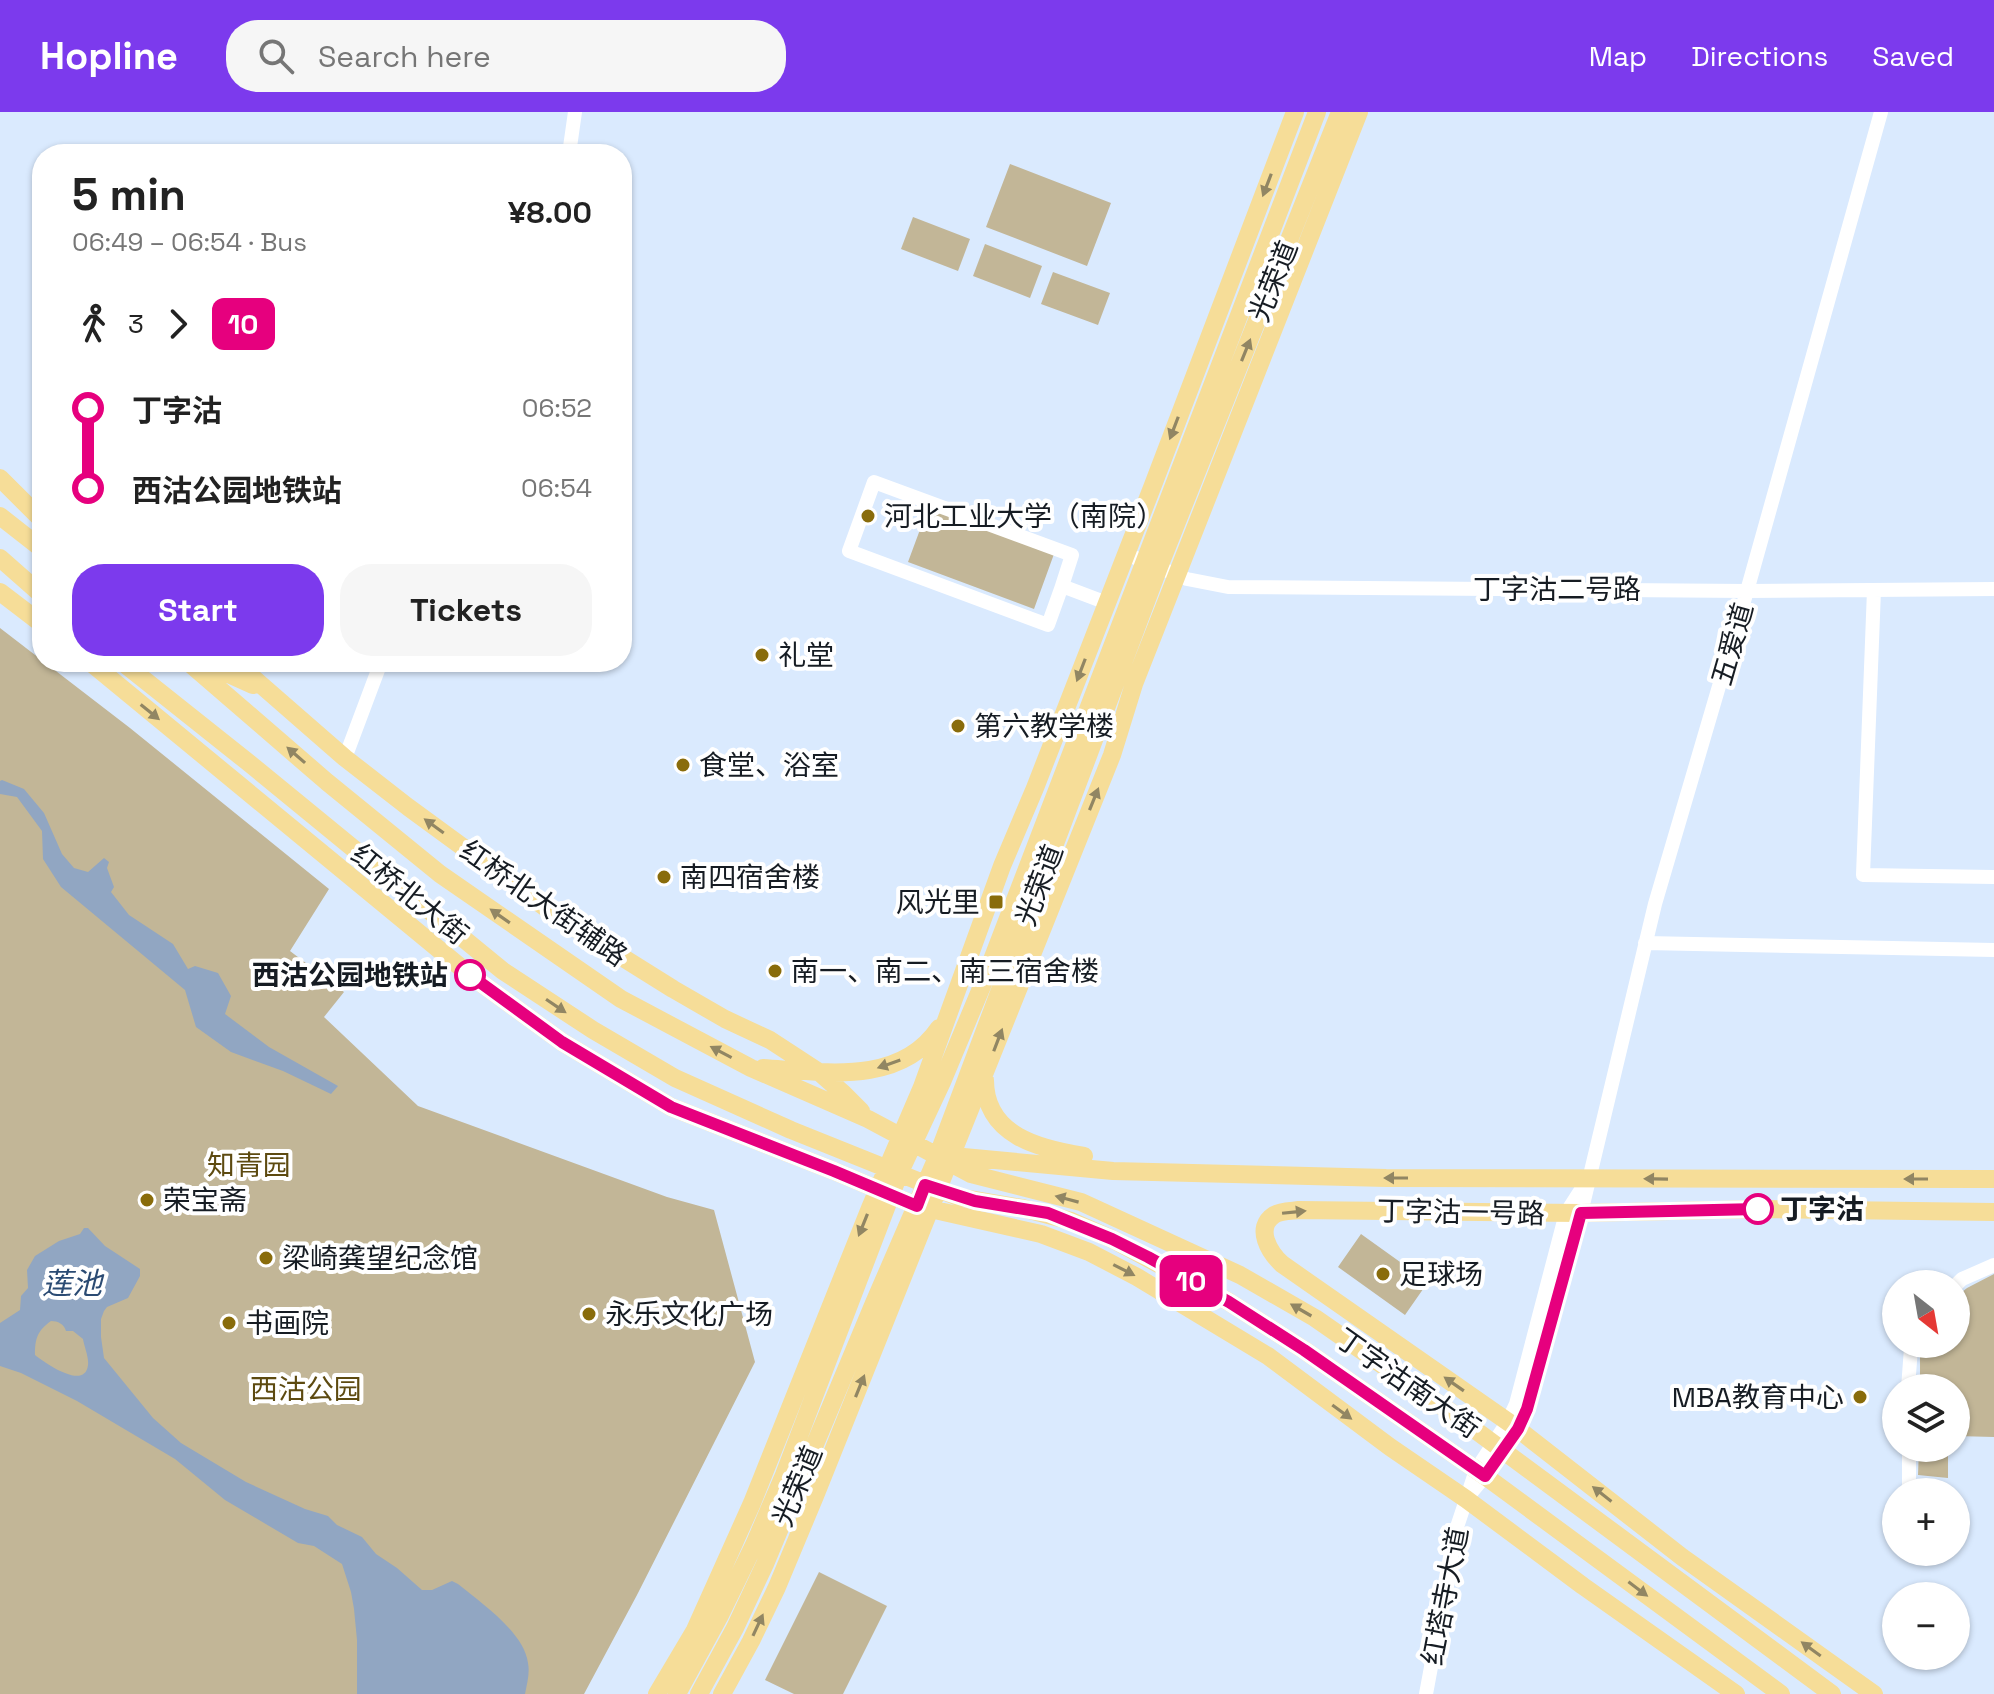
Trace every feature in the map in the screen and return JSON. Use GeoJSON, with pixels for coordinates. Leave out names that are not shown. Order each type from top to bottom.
{"type":"FeatureCollection","features":[{"type":"Feature","properties":{"kind":"main road"},"geometry":{"type":"LineString","coordinates":[[657,1694],[695,1630],[907,1139],[922,1087],[1002,866],[1107,603],[1295,112]]}},
{"type":"Feature","properties":{"kind":"main road","name":"光荣道"},"geometry":{"type":"LineString","coordinates":[[947,1158],[1152,564],[1317,112]]}},
{"type":"Feature","properties":{"kind":"main road","name":"光荣道"},"geometry":{"type":"LineString","coordinates":[[907,1139],[942,1082],[1340,112]]}},
{"type":"Feature","properties":{"kind":"main road"},"geometry":{"type":"LineString","coordinates":[[722,1694],[777,1587],[821,1482],[932,1188],[985,1075],[1112,755],[1134,684],[1359,112]]}},
{"type":"Feature","properties":{"kind":"main road"},"geometry":{"type":"LineString","coordinates":[[0,475],[32,497]]}},
{"type":"Feature","properties":{"kind":"main road"},"geometry":{"type":"LineString","coordinates":[[0,475],[32,509]]}},
{"type":"Feature","properties":{"kind":"main road"},"geometry":{"type":"LineString","coordinates":[[0,516],[32,541]]}},
{"type":"Feature","properties":{"kind":"main road"},"geometry":{"type":"LineString","coordinates":[[0,558],[32,586]]}},
{"type":"Feature","properties":{"kind":"main road"},"geometry":{"type":"LineString","coordinates":[[0,579],[32,599]]}},
{"type":"Feature","properties":{"kind":"main road"},"geometry":{"type":"LineString","coordinates":[[0,592],[32,616]]}},
{"type":"Feature","properties":{"kind":"main road"},"geometry":{"type":"LineString","coordinates":[[102,672],[470,975],[562,1042],[671,1107],[924,1208],[1041,1234],[1089,1252],[1137,1277],[1268,1356],[1736,1694]]}},
{"type":"Feature","properties":{"kind":"main road","name":"红桥北大街"},"geometry":{"type":"LineString","coordinates":[[135,672],[503,971],[593,1030],[675,1078],[932,1188]]}},
{"type":"Feature","properties":{"kind":"main road","name":"红桥北大街"},"geometry":{"type":"LineString","coordinates":[[200,672],[440,874],[621,999],[751,1068],[868,1119],[947,1158]]}},
{"type":"Feature","properties":{"kind":"main road"},"geometry":{"type":"LineString","coordinates":[[224,672],[273,694]]}},
{"type":"Feature","properties":{"kind":"main road","name":"红桥北大街辅路"},"geometry":{"type":"LineString","coordinates":[[247,672],[345,758],[561,919],[673,989],[770,1040],[819,1072],[868,1119]]}},
{"type":"Feature","properties":{"kind":"main road"},"geometry":{"type":"LineString","coordinates":[[751,1068],[846,1073],[864,1071],[900,1061],[917,1052],[948,1016]]}},
{"type":"Feature","properties":{"kind":"main road"},"geometry":{"type":"LineString","coordinates":[[985,1075],[990,1108],[1005,1126],[1022,1138],[1052,1151],[1149,1171]]}},
{"type":"Feature","properties":{"kind":"main road","name":"丁字沽一号路"},"geometry":{"type":"LineString","coordinates":[[947,1158],[1113,1171],[1386,1178],[1994,1179]]}},
{"type":"Feature","properties":{"kind":"main road","name":"丁字沽南大街"},"geometry":{"type":"LineString","coordinates":[[947,1158],[961,1169],[985,1179],[1081,1202],[1240,1275],[1315,1318],[1498,1447],[1832,1694]]}},
{"type":"Feature","properties":{"kind":"main road","name":"丁字沽南大街"},"geometry":{"type":"LineString","coordinates":[[932,1188],[975,1201],[1048,1213],[1071,1221],[1136,1251],[1229,1302],[1481,1473],[1781,1694]]}},
{"type":"Feature","properties":{"kind":"main road","name":"光荣道"},"geometry":{"type":"LineString","coordinates":[[677,1694],[754,1545],[789,1461],[885,1192]]}},
{"type":"Feature","properties":{"kind":"main road","name":"光荣道"},"geometry":{"type":"LineString","coordinates":[[699,1694],[765,1564],[874,1303],[924,1208]]}},
{"type":"Feature","properties":{"kind":"main road","name":"丁字沽一号路"},"geometry":{"type":"LineString","coordinates":[[1513,1425],[1282,1264],[1267,1244],[1266,1224],[1274,1215],[1299,1210],[1994,1212]]}},
{"type":"Feature","properties":{"kind":"main road"},"geometry":{"type":"LineString","coordinates":[[1513,1425],[1682,1557],[1874,1694]]}},
{"type":"Feature","properties":{"kind":"main road"},"geometry":{"type":"LineString","coordinates":[[1682,1557],[1735,1624]]}},
{"type":"Feature","properties":{"kind":"street"},"geometry":{"type":"LineString","coordinates":[[570,144],[575,112]]}},
{"type":"Feature","properties":{"kind":"street","name":"五爱道"},"geometry":{"type":"LineString","coordinates":[[1498,1447],[1534,1387],[1574,1213],[1589,1178],[1645,943],[1881,112]]}},
{"type":"Feature","properties":{"kind":"street"},"geometry":{"type":"LineString","coordinates":[[874,482],[1072,555],[1062,586],[1048,625],[849,551],[874,482]]}},
{"type":"Feature","properties":{"kind":"street","name":"丁字沽二号路"},"geometry":{"type":"LineString","coordinates":[[1126,554],[1178,575],[1228,587],[1747,591],[1994,589]]}},
{"type":"Feature","properties":{"kind":"street"},"geometry":{"type":"LineString","coordinates":[[1062,586],[1107,603]]}},
{"type":"Feature","properties":{"kind":"street"},"geometry":{"type":"LineString","coordinates":[[1874,590],[1863,875],[1994,877]]}},
{"type":"Feature","properties":{"kind":"street"},"geometry":{"type":"LineString","coordinates":[[345,758],[377,672]]}},
{"type":"Feature","properties":{"kind":"street"},"geometry":{"type":"LineString","coordinates":[[1645,943],[1994,950]]}},
{"type":"Feature","properties":{"kind":"street"},"geometry":{"type":"LineString","coordinates":[[1970,1276],[1994,1265]]}},
{"type":"Feature","properties":{"kind":"street","name":"红塔寺大道"},"geometry":{"type":"LineString","coordinates":[[1426,1694],[1457,1527],[1466,1499],[1498,1447]]}},
{"type":"Feature","properties":{"kind":"green space"},"geometry":{"type":"Polygon","coordinates":[[[1010,164],[1111,203],[1087,266],[986,227],[1010,164]]]}},
{"type":"Feature","properties":{"kind":"green space"},"geometry":{"type":"Polygon","coordinates":[[[913,217],[970,239],[958,271],[901,249],[913,217]]]}},
{"type":"Feature","properties":{"kind":"green space"},"geometry":{"type":"Polygon","coordinates":[[[985,244],[1042,266],[1030,298],[973,276],[985,244]]]}},
{"type":"Feature","properties":{"kind":"green space"},"geometry":{"type":"Polygon","coordinates":[[[1053,272],[1110,293],[1098,325],[1041,304],[1053,272]]]}},
{"type":"Feature","properties":{"kind":"green space"},"geometry":{"type":"Polygon","coordinates":[[[928,508],[1054,554],[1034,609],[908,562],[928,508]]]}},
{"type":"Feature","properties":{"kind":"green space","name":"西沽公园"},"geometry":{"type":"Polygon","coordinates":[[[0,628],[32,653],[32,672],[57,672],[329,889],[290,951],[344,992],[324,1017],[418,1106],[667,1197],[714,1210],[755,1362],[584,1694],[0,1694],[0,628]]]}},
{"type":"Feature","properties":{"kind":"green space","name":"足球场"},"geometry":{"type":"Polygon","coordinates":[[[1361,1234],[1428,1282],[1405,1315],[1338,1267],[1361,1234]]]}},
{"type":"Feature","properties":{"kind":"green space"},"geometry":{"type":"Polygon","coordinates":[[[1994,1274],[1994,1437],[1970,1436],[1970,1374],[1920,1374],[1920,1358],[1970,1358],[1970,1286],[1994,1274]]]}},
{"type":"Feature","properties":{"kind":"green space"},"geometry":{"type":"Polygon","coordinates":[[[1918,1462],[1948,1462],[1948,1478],[1918,1475],[1918,1462]]]}},
{"type":"Feature","properties":{"kind":"green space"},"geometry":{"type":"Polygon","coordinates":[[[819,1572],[887,1606],[843,1694],[794,1694],[765,1680],[819,1572]]]}},
{"type":"Feature","properties":{"kind":"water"},"geometry":{"type":"Polygon","coordinates":[[[2,780],[24,789],[44,813],[62,854],[74,868],[88,872],[104,858],[109,862],[107,868],[114,887],[111,892],[129,915],[173,944],[188,969],[195,966],[218,973],[231,996],[225,1014],[269,1047],[338,1086],[331,1094],[283,1071],[231,1052],[196,1027],[185,990],[61,887],[43,859],[42,831],[17,797],[0,794],[2,780]]]}},
{"type":"Feature","properties":{"kind":"water","name":"莲池"},"geometry":{"type":"Polygon","coordinates":[[[88,1228],[105,1246],[140,1269],[140,1276],[128,1298],[104,1311],[101,1337],[104,1358],[153,1418],[181,1443],[246,1482],[328,1516],[337,1525],[362,1537],[376,1554],[422,1590],[432,1590],[452,1581],[458,1584],[500,1619],[519,1640],[529,1667],[525,1694],[357,1694],[354,1609],[342,1564],[314,1546],[298,1543],[225,1500],[175,1459],[77,1401],[0,1366],[0,1323],[20,1310],[21,1296],[28,1288],[27,1270],[35,1256],[59,1241],[88,1228]],[[51,1321],[36,1340],[35,1355],[64,1373],[80,1376],[88,1365],[83,1339],[73,1331],[66,1331],[58,1322],[51,1321]]]}},
{"type":"Feature","properties":{"kind":"bus line","name":"10"},"geometry":{"type":"LineString","coordinates":[[470,975],[562,1042],[671,1107],[917,1206],[925,1185],[975,1201],[1048,1213],[1112,1239],[1229,1302],[1304,1350],[1485,1476],[1518,1429],[1527,1409],[1581,1213],[1758,1209]]}},
{"type":"Feature","properties":{"kind":"place","name":"河北工业大学（南院）"},"geometry":{"type":"Point","coordinates":[868,516]}},
{"type":"Feature","properties":{"kind":"place","name":"礼堂"},"geometry":{"type":"Point","coordinates":[762,655]}},
{"type":"Feature","properties":{"kind":"place","name":"第六教学楼"},"geometry":{"type":"Point","coordinates":[958,726]}},
{"type":"Feature","properties":{"kind":"place","name":"食堂、浴室"},"geometry":{"type":"Point","coordinates":[683,765]}},
{"type":"Feature","properties":{"kind":"place","name":"南四宿舍楼"},"geometry":{"type":"Point","coordinates":[664,877]}},
{"type":"Feature","properties":{"kind":"place","name":"风光里"},"geometry":{"type":"Point","coordinates":[996,902]}},
{"type":"Feature","properties":{"kind":"place","name":"南一、南二、南三宿舍楼"},"geometry":{"type":"Point","coordinates":[775,971]}},
{"type":"Feature","properties":{"kind":"place","name":"西沽公园地铁站"},"geometry":{"type":"Point","coordinates":[470,975]}},
{"type":"Feature","properties":{"kind":"place","name":"荣宝斋"},"geometry":{"type":"Point","coordinates":[147,1200]}},
{"type":"Feature","properties":{"kind":"place","name":"丁字沽"},"geometry":{"type":"Point","coordinates":[1758,1209]}},
{"type":"Feature","properties":{"kind":"place","name":"梁崎龚望纪念馆"},"geometry":{"type":"Point","coordinates":[266,1258]}},
{"type":"Feature","properties":{"kind":"place","name":"足球场"},"geometry":{"type":"Point","coordinates":[1383,1274]}},
{"type":"Feature","properties":{"kind":"place","name":"永乐文化广场"},"geometry":{"type":"Point","coordinates":[589,1314]}},
{"type":"Feature","properties":{"kind":"place","name":"书画院"},"geometry":{"type":"Point","coordinates":[229,1323]}},
{"type":"Feature","properties":{"kind":"place","name":"MBA教育中心"},"geometry":{"type":"Point","coordinates":[1860,1397]}},
{"type":"Feature","properties":{"kind":"park label","name":"知青园"},"geometry":{"type":"Point","coordinates":[249,1165]}}]}
